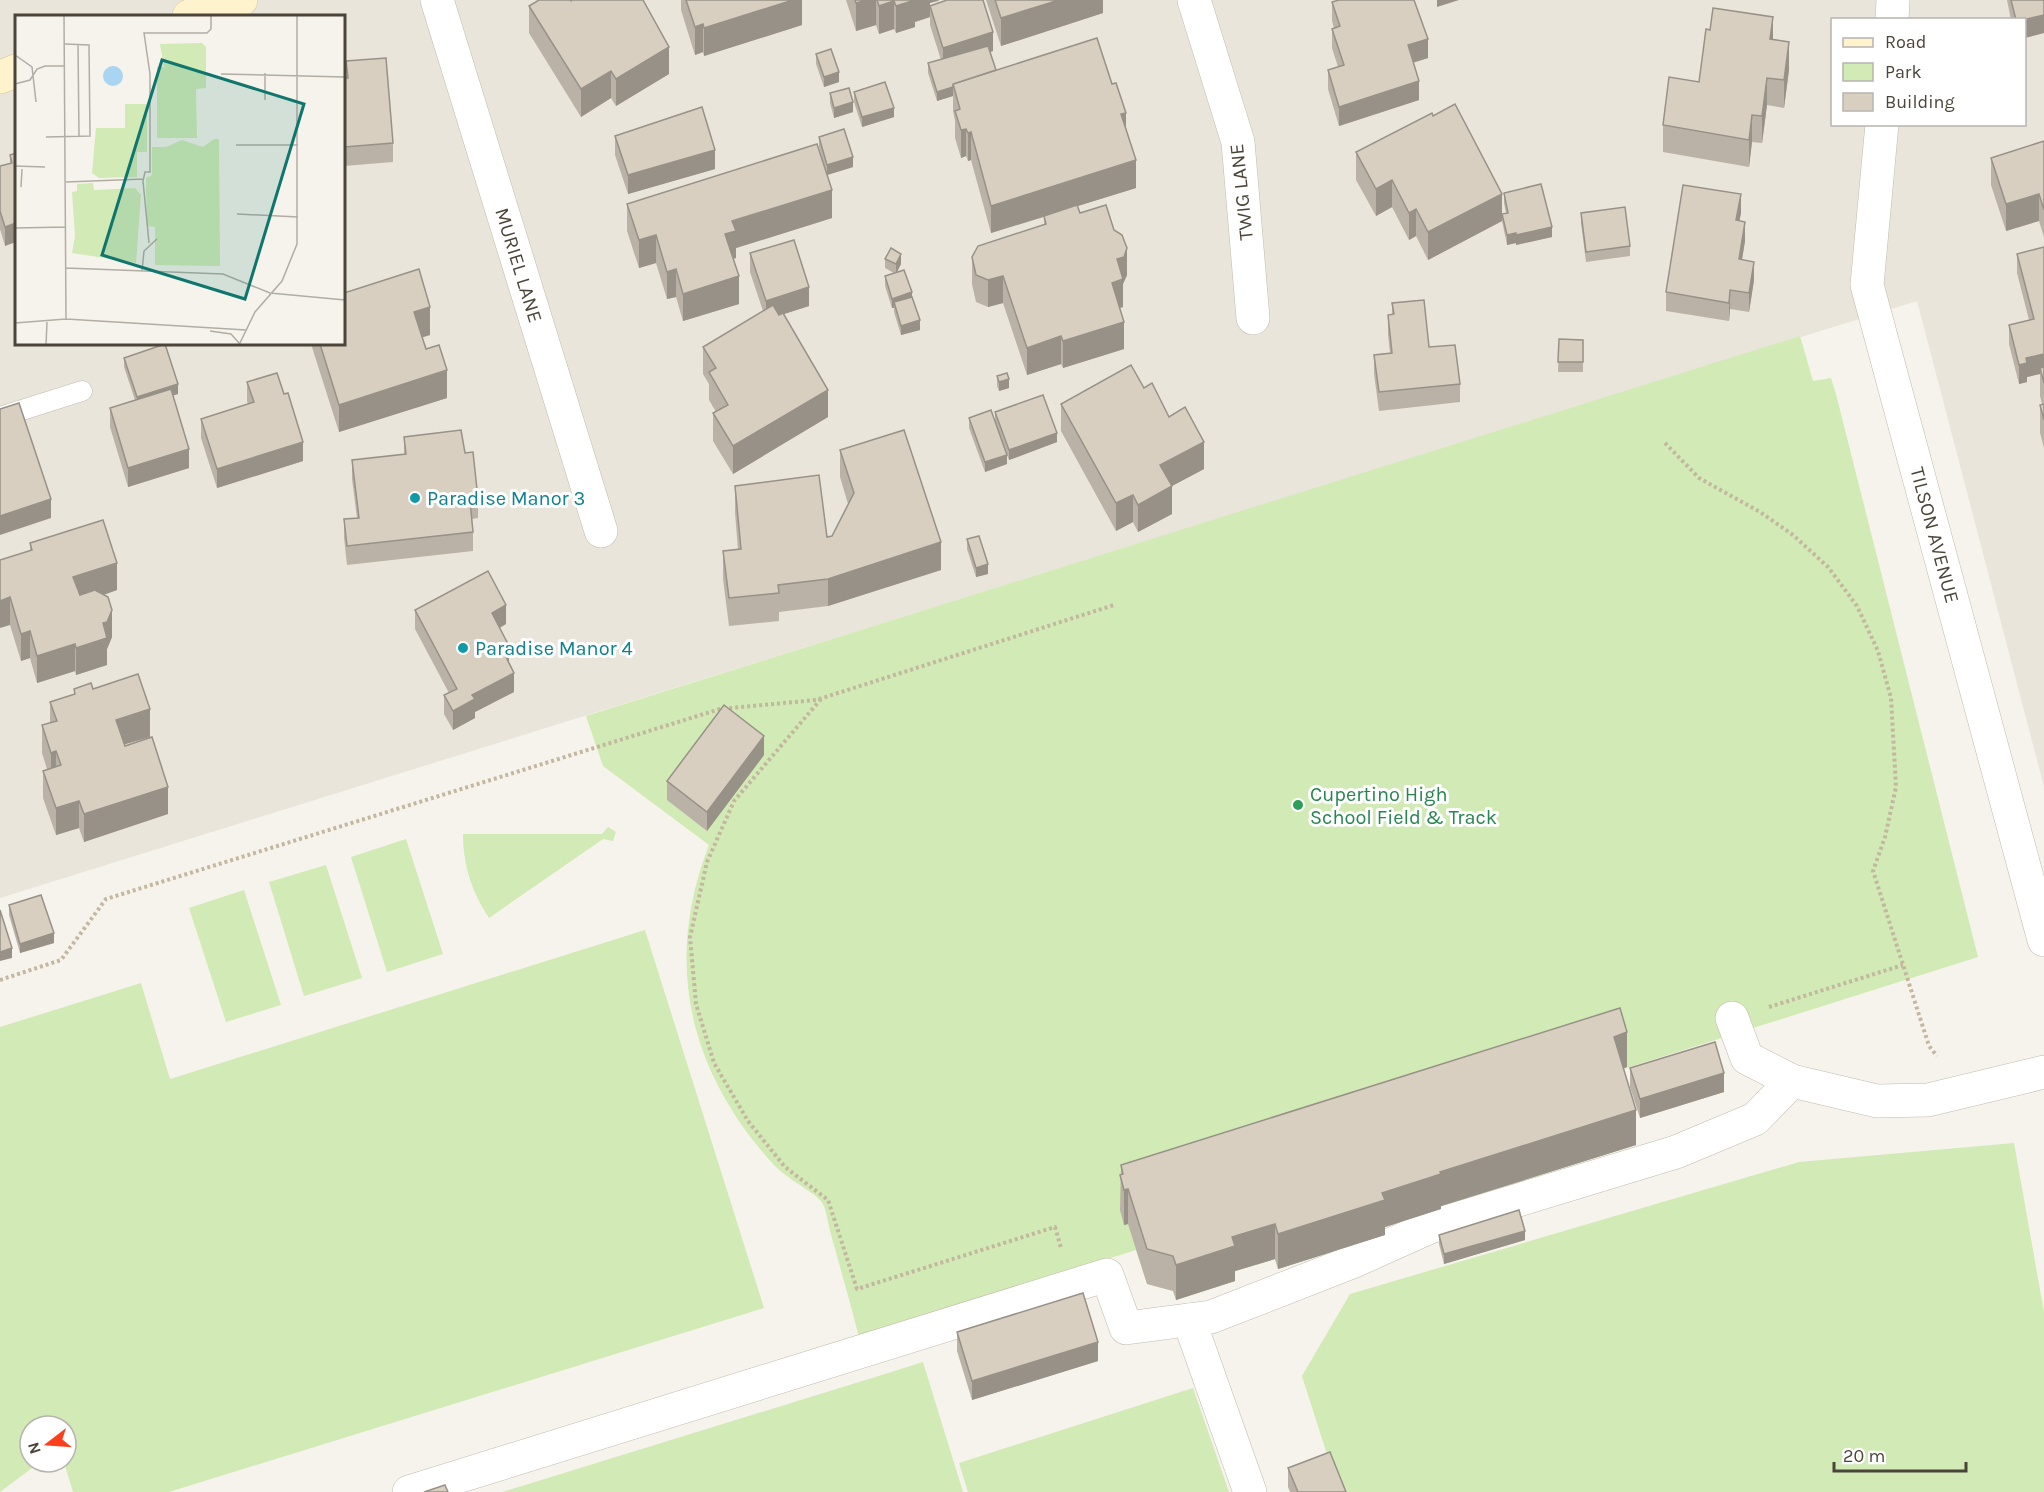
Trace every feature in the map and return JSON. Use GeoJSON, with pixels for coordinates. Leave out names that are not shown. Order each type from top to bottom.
{"type":"FeatureCollection","features":[{"type":"Feature","properties":{"kind":"street"},"geometry":{"type":"LineString","coordinates":[[192,15],[241,0]]}},
{"type":"Feature","properties":{"kind":"street","name":"MURIEL LANE"},"geometry":{"type":"LineString","coordinates":[[437,0],[601,531]]}},
{"type":"Feature","properties":{"kind":"street","name":"TWIG LANE"},"geometry":{"type":"LineString","coordinates":[[1194,0],[1238,142],[1253,318]]}},
{"type":"Feature","properties":{"kind":"street"},"geometry":{"type":"LineString","coordinates":[[1892,18],[1893,0]]}},
{"type":"Feature","properties":{"kind":"street"},"geometry":{"type":"LineString","coordinates":[[0,77],[15,71]]}},
{"type":"Feature","properties":{"kind":"street","name":"TILSON AVENUE"},"geometry":{"type":"LineString","coordinates":[[1882,126],[1867,285],[2044,940]]}},
{"type":"Feature","properties":{"kind":"street"},"geometry":{"type":"LineString","coordinates":[[1732,1018],[1747,1058],[1792,1081],[1877,1101],[1928,1100],[2044,1071]]}},
{"type":"Feature","properties":{"kind":"street"},"geometry":{"type":"LineString","coordinates":[[409,1492],[1107,1275],[1126,1328],[1211,1317],[1352,1262],[1430,1227],[1676,1152],[1755,1119],[1792,1081]]}},
{"type":"Feature","properties":{"kind":"street"},"geometry":{"type":"LineString","coordinates":[[1189,1320],[1250,1492]]}},
{"type":"Feature","properties":{"kind":"lane"},"geometry":{"type":"LineString","coordinates":[[0,417],[82,391]]}},
{"type":"Feature","properties":{"kind":"path"},"geometry":{"type":"LineString","coordinates":[[1665,443],[1699,478],[1760,512],[1793,535],[1828,567],[1857,606],[1878,651],[1891,698],[1896,787],[1886,837],[1873,871],[1929,1046],[1950,1071],[1985,1087]]}},
{"type":"Feature","properties":{"kind":"path"},"geometry":{"type":"LineString","coordinates":[[0,980],[61,960],[106,899],[720,709],[822,699],[1114,605]]}},
{"type":"Feature","properties":{"kind":"path"},"geometry":{"type":"LineString","coordinates":[[822,699],[734,801],[707,862],[690,937],[696,1004],[714,1063],[748,1120],[785,1167],[828,1200],[857,1289],[1055,1227],[1073,1286]]}},
{"type":"Feature","properties":{"kind":"path"},"geometry":{"type":"LineString","coordinates":[[1732,1018],[1903,965]]}},
{"type":"Feature","properties":{"kind":"shaded area"},"geometry":{"type":"Polygon","coordinates":[[[0,0],[2044,0],[2044,787],[1917,301],[0,898],[0,0]]]}},
{"type":"Feature","properties":{"kind":"green space","name":"Cupertino High School Field & Track"},"geometry":{"type":"Polygon","coordinates":[[[1800,336],[1813,381],[1831,378],[1836,394],[1978,957],[1614,1072],[1636,1145],[1441,1207],[1441,1209],[1383,1228],[1385,1235],[1278,1269],[1275,1259],[1233,1272],[1235,1281],[1176,1300],[1173,1291],[1147,1284],[1136,1250],[859,1337],[823,1204],[779,1170],[745,1129],[722,1092],[704,1054],[692,1014],[687,974],[688,932],[695,889],[709,845],[603,766],[586,716],[1800,336]]]}},
{"type":"Feature","properties":{"kind":"green space"},"geometry":{"type":"Polygon","coordinates":[[[608,827],[616,832],[613,841],[603,839],[489,918],[470,878],[463,834],[602,834],[608,827]]]}},
{"type":"Feature","properties":{"kind":"green space"},"geometry":{"type":"Polygon","coordinates":[[[406,839],[443,954],[387,972],[351,857],[406,839]]]}},
{"type":"Feature","properties":{"kind":"green space"},"geometry":{"type":"Polygon","coordinates":[[[326,865],[362,978],[304,996],[269,882],[326,865]]]}},
{"type":"Feature","properties":{"kind":"green space"},"geometry":{"type":"Polygon","coordinates":[[[244,890],[281,1005],[226,1022],[189,908],[244,890]]]}},
{"type":"Feature","properties":{"kind":"green space"},"geometry":{"type":"Polygon","coordinates":[[[645,930],[764,1308],[169,1492],[73,1492],[68,1474],[78,1474],[78,1414],[18,1414],[18,1474],[24,1474],[0,1492],[0,1027],[141,983],[170,1079],[645,930]]]}},
{"type":"Feature","properties":{"kind":"green space"},"geometry":{"type":"Polygon","coordinates":[[[2014,1143],[2044,1312],[2044,1492],[1339,1492],[1302,1376],[1350,1294],[1799,1162],[2014,1143]]]}},
{"type":"Feature","properties":{"kind":"green space"},"geometry":{"type":"Polygon","coordinates":[[[923,1362],[963,1492],[502,1492],[872,1378],[923,1362]]]}},
{"type":"Feature","properties":{"kind":"green space"},"geometry":{"type":"Polygon","coordinates":[[[1193,1388],[1229,1492],[968,1492],[959,1463],[1193,1388]]]}},
{"type":"Feature","properties":{"kind":"building"},"geometry":{"type":"Polygon","coordinates":[[[539,0],[643,0],[669,47],[616,79],[611,71],[581,89],[529,6],[539,0]]]}},
{"type":"Feature","properties":{"kind":"building"},"geometry":{"type":"Polygon","coordinates":[[[686,0],[793,0],[704,28],[703,24],[695,27],[686,0]]]}},
{"type":"Feature","properties":{"kind":"building"},"geometry":{"type":"Polygon","coordinates":[[[877,0],[915,0],[896,6],[894,1],[879,6],[877,0]]]}},
{"type":"Feature","properties":{"kind":"building"},"geometry":{"type":"Polygon","coordinates":[[[947,0],[983,0],[993,32],[943,48],[930,6],[947,0]]]}},
{"type":"Feature","properties":{"kind":"building"},"geometry":{"type":"Polygon","coordinates":[[[995,0],[1059,0],[1001,18],[995,0]]]}},
{"type":"Feature","properties":{"kind":"building"},"geometry":{"type":"Polygon","coordinates":[[[1339,0],[1414,0],[1428,39],[1408,45],[1419,81],[1339,107],[1328,70],[1344,65],[1332,29],[1340,26],[1332,2],[1339,0]]]}},
{"type":"Feature","properties":{"kind":"building"},"geometry":{"type":"Polygon","coordinates":[[[2011,0],[2044,0],[2044,15],[2026,19],[2016,18],[2011,0]]]}},
{"type":"Feature","properties":{"kind":"building"},"geometry":{"type":"Polygon","coordinates":[[[1713,8],[1773,17],[1770,39],[1789,42],[1784,80],[1767,78],[1762,116],[1752,115],[1749,140],[1663,125],[1669,77],[1699,82],[1706,29],[1710,30],[1713,8]]]}},
{"type":"Feature","properties":{"kind":"building"},"geometry":{"type":"Polygon","coordinates":[[[1097,38],[1112,84],[1116,83],[1126,113],[1121,114],[1136,160],[991,206],[971,132],[968,133],[966,129],[961,130],[955,111],[960,109],[953,84],[1097,38]]]}},
{"type":"Feature","properties":{"kind":"building"},"geometry":{"type":"Polygon","coordinates":[[[988,46],[996,70],[953,84],[953,87],[937,92],[928,63],[988,46]]]}},
{"type":"Feature","properties":{"kind":"building"},"geometry":{"type":"Polygon","coordinates":[[[831,49],[839,72],[824,77],[816,54],[831,49]]]}},
{"type":"Feature","properties":{"kind":"building"},"geometry":{"type":"Polygon","coordinates":[[[386,58],[393,143],[345,147],[345,78],[348,78],[346,61],[386,58]]]}},
{"type":"Feature","properties":{"kind":"building"},"geometry":{"type":"Polygon","coordinates":[[[885,82],[894,108],[862,117],[854,92],[885,82]]]}},
{"type":"Feature","properties":{"kind":"building"},"geometry":{"type":"Polygon","coordinates":[[[849,88],[853,102],[834,108],[830,93],[849,88]]]}},
{"type":"Feature","properties":{"kind":"building"},"geometry":{"type":"Polygon","coordinates":[[[1455,104],[1502,194],[1428,232],[1416,209],[1409,213],[1392,180],[1376,189],[1356,152],[1432,113],[1433,116],[1455,104]]]}},
{"type":"Feature","properties":{"kind":"building"},"geometry":{"type":"Polygon","coordinates":[[[702,107],[715,150],[628,175],[615,136],[702,107]]]}},
{"type":"Feature","properties":{"kind":"building"},"geometry":{"type":"Polygon","coordinates":[[[844,129],[853,157],[827,165],[819,137],[844,129]]]}},
{"type":"Feature","properties":{"kind":"building"},"geometry":{"type":"Polygon","coordinates":[[[2044,141],[2044,210],[2039,194],[2006,204],[1991,158],[2044,141]]]}},
{"type":"Feature","properties":{"kind":"building"},"geometry":{"type":"Polygon","coordinates":[[[817,144],[832,190],[732,221],[736,231],[725,234],[739,276],[683,294],[676,269],[667,272],[656,235],[639,240],[627,204],[817,144]]]}},
{"type":"Feature","properties":{"kind":"building"},"geometry":{"type":"Polygon","coordinates":[[[15,153],[15,223],[5,227],[0,211],[0,166],[12,163],[10,155],[15,153]]]}},
{"type":"Feature","properties":{"kind":"building"},"geometry":{"type":"Polygon","coordinates":[[[1541,184],[1552,227],[1507,235],[1502,214],[1508,213],[1504,193],[1541,184]]]}},
{"type":"Feature","properties":{"kind":"building"},"geometry":{"type":"Polygon","coordinates":[[[1683,185],[1741,194],[1736,220],[1745,222],[1739,259],[1754,262],[1749,293],[1730,290],[1729,303],[1666,292],[1683,185]]]}},
{"type":"Feature","properties":{"kind":"building"},"geometry":{"type":"Polygon","coordinates":[[[1077,205],[1080,213],[1106,205],[1114,230],[1122,235],[1127,248],[1124,257],[1117,259],[1123,279],[1112,283],[1124,322],[1063,341],[1061,336],[1027,348],[1003,276],[988,280],[976,275],[972,257],[978,246],[1046,224],[1044,216],[1077,205]]]}},
{"type":"Feature","properties":{"kind":"building"},"geometry":{"type":"Polygon","coordinates":[[[1625,207],[1630,246],[1586,252],[1581,213],[1625,207]]]}},
{"type":"Feature","properties":{"kind":"building"},"geometry":{"type":"Polygon","coordinates":[[[794,240],[809,287],[766,301],[750,253],[794,240]]]}},
{"type":"Feature","properties":{"kind":"building"},"geometry":{"type":"Polygon","coordinates":[[[2044,247],[2044,354],[2026,358],[2027,363],[2019,365],[2009,325],[2034,319],[2017,254],[2044,247]]]}},
{"type":"Feature","properties":{"kind":"building"},"geometry":{"type":"Polygon","coordinates":[[[891,248],[901,254],[896,264],[885,259],[891,248]]]}},
{"type":"Feature","properties":{"kind":"building"},"geometry":{"type":"Polygon","coordinates":[[[419,269],[430,307],[414,312],[426,349],[439,345],[447,370],[339,405],[320,345],[345,345],[345,293],[419,269]]]}},
{"type":"Feature","properties":{"kind":"building"},"geometry":{"type":"Polygon","coordinates":[[[904,270],[912,292],[892,299],[885,276],[904,270]]]}},
{"type":"Feature","properties":{"kind":"building"},"geometry":{"type":"Polygon","coordinates":[[[912,297],[920,320],[901,326],[894,302],[912,297]]]}},
{"type":"Feature","properties":{"kind":"building"},"geometry":{"type":"Polygon","coordinates":[[[1424,300],[1429,347],[1455,345],[1460,384],[1379,392],[1374,355],[1392,353],[1388,315],[1394,314],[1392,303],[1424,300]]]}},
{"type":"Feature","properties":{"kind":"building"},"geometry":{"type":"Polygon","coordinates":[[[773,305],[779,315],[783,313],[828,390],[733,446],[713,413],[728,405],[709,372],[716,368],[703,347],[773,305]]]}},
{"type":"Feature","properties":{"kind":"building"},"geometry":{"type":"Polygon","coordinates":[[[1559,339],[1583,340],[1583,362],[1558,362],[1559,339]]]}},
{"type":"Feature","properties":{"kind":"building"},"geometry":{"type":"Polygon","coordinates":[[[165,345],[178,384],[137,397],[124,358],[165,345]]]}},
{"type":"Feature","properties":{"kind":"building"},"geometry":{"type":"Polygon","coordinates":[[[1131,365],[1144,388],[1152,383],[1169,417],[1185,407],[1204,442],[1160,465],[1172,486],[1138,505],[1133,495],[1116,503],[1061,404],[1131,365]]]}},
{"type":"Feature","properties":{"kind":"building"},"geometry":{"type":"Polygon","coordinates":[[[2044,367],[2044,383],[2040,368],[2044,367]]]}},
{"type":"Feature","properties":{"kind":"building"},"geometry":{"type":"Polygon","coordinates":[[[277,373],[284,394],[288,393],[303,442],[217,469],[201,419],[254,402],[247,382],[277,373]]]}},
{"type":"Feature","properties":{"kind":"building"},"geometry":{"type":"Polygon","coordinates":[[[1007,373],[1009,379],[999,382],[997,376],[1007,373]]]}},
{"type":"Feature","properties":{"kind":"building"},"geometry":{"type":"Polygon","coordinates":[[[171,389],[189,449],[128,468],[110,408],[171,389]]]}},
{"type":"Feature","properties":{"kind":"building"},"geometry":{"type":"Polygon","coordinates":[[[1043,395],[1057,433],[1009,450],[995,412],[1043,395]]]}},
{"type":"Feature","properties":{"kind":"building"},"geometry":{"type":"Polygon","coordinates":[[[19,403],[51,499],[0,516],[0,409],[19,403]]]}},
{"type":"Feature","properties":{"kind":"building"},"geometry":{"type":"Polygon","coordinates":[[[2044,404],[2044,420],[2040,405],[2044,404]]]}},
{"type":"Feature","properties":{"kind":"building"},"geometry":{"type":"Polygon","coordinates":[[[991,410],[1007,455],[985,462],[969,418],[991,410]]]}},
{"type":"Feature","properties":{"kind":"building","name":"Paradise Manor 3"},"geometry":{"type":"Polygon","coordinates":[[[461,430],[465,453],[473,452],[478,499],[470,501],[473,532],[347,546],[344,519],[359,518],[352,460],[406,454],[404,437],[461,430]]]}},
{"type":"Feature","properties":{"kind":"building"},"geometry":{"type":"Polygon","coordinates":[[[904,430],[941,542],[828,579],[778,585],[779,593],[729,598],[723,551],[741,549],[735,486],[819,475],[827,537],[832,536],[854,493],[840,450],[904,430]]]}},
{"type":"Feature","properties":{"kind":"building"},"geometry":{"type":"Polygon","coordinates":[[[103,520],[117,563],[73,577],[80,595],[95,590],[108,597],[112,610],[107,622],[103,623],[107,638],[76,648],[75,644],[37,656],[30,631],[21,634],[10,597],[0,601],[0,560],[32,550],[30,543],[103,520]]]}},
{"type":"Feature","properties":{"kind":"building"},"geometry":{"type":"Polygon","coordinates":[[[979,536],[988,564],[976,568],[967,539],[979,536]]]}},
{"type":"Feature","properties":{"kind":"building","name":"Paradise Manor 4"},"geometry":{"type":"Polygon","coordinates":[[[488,571],[506,605],[492,613],[509,646],[502,649],[514,673],[472,695],[475,699],[453,711],[444,695],[457,689],[415,610],[488,571]]]}},
{"type":"Feature","properties":{"kind":"building"},"geometry":{"type":"Polygon","coordinates":[[[138,674],[150,709],[116,720],[125,746],[152,737],[168,787],[84,814],[79,801],[56,808],[43,771],[61,765],[56,751],[51,753],[42,725],[57,721],[50,702],[75,694],[74,689],[91,683],[93,689],[138,674]]]}},
{"type":"Feature","properties":{"kind":"building"},"geometry":{"type":"Polygon","coordinates":[[[724,705],[764,736],[707,812],[667,781],[724,705]]]}},
{"type":"Feature","properties":{"kind":"building"},"geometry":{"type":"Polygon","coordinates":[[[41,895],[54,933],[20,944],[9,905],[41,895]]]}},
{"type":"Feature","properties":{"kind":"building"},"geometry":{"type":"Polygon","coordinates":[[[0,910],[12,948],[0,952],[0,910]]]}},
{"type":"Feature","properties":{"kind":"building"},"geometry":{"type":"Polygon","coordinates":[[[1620,1008],[1627,1032],[1614,1037],[1636,1110],[1440,1172],[1441,1174],[1382,1193],[1385,1200],[1278,1234],[1275,1224],[1232,1237],[1235,1246],[1176,1265],[1173,1256],[1147,1249],[1128,1189],[1124,1190],[1120,1175],[1123,1174],[1121,1165],[1620,1008]]]}},
{"type":"Feature","properties":{"kind":"building"},"geometry":{"type":"Polygon","coordinates":[[[1715,1042],[1724,1073],[1640,1099],[1630,1068],[1715,1042]]]}},
{"type":"Feature","properties":{"kind":"building"},"geometry":{"type":"Polygon","coordinates":[[[1519,1210],[1525,1231],[1444,1254],[1439,1235],[1519,1210]]]}},
{"type":"Feature","properties":{"kind":"building"},"geometry":{"type":"Polygon","coordinates":[[[1083,1293],[1098,1342],[972,1381],[957,1332],[1083,1293]]]}},
{"type":"Feature","properties":{"kind":"building"},"geometry":{"type":"Polygon","coordinates":[[[1330,1452],[1346,1492],[1298,1492],[1288,1468],[1330,1452]]]}},
{"type":"Feature","properties":{"kind":"building"},"geometry":{"type":"Polygon","coordinates":[[[445,1485],[448,1492],[424,1492],[445,1485]]]}},
{"type":"Feature","properties":{"kind":"place","name":"Paradise Manor 3"},"geometry":{"type":"Point","coordinates":[415,498]}},
{"type":"Feature","properties":{"kind":"place","name":"Paradise Manor 4"},"geometry":{"type":"Point","coordinates":[463,648]}},
{"type":"Feature","properties":{"kind":"place","name":"Cupertino High School Field & Track"},"geometry":{"type":"Point","coordinates":[1298,805]}}]}
